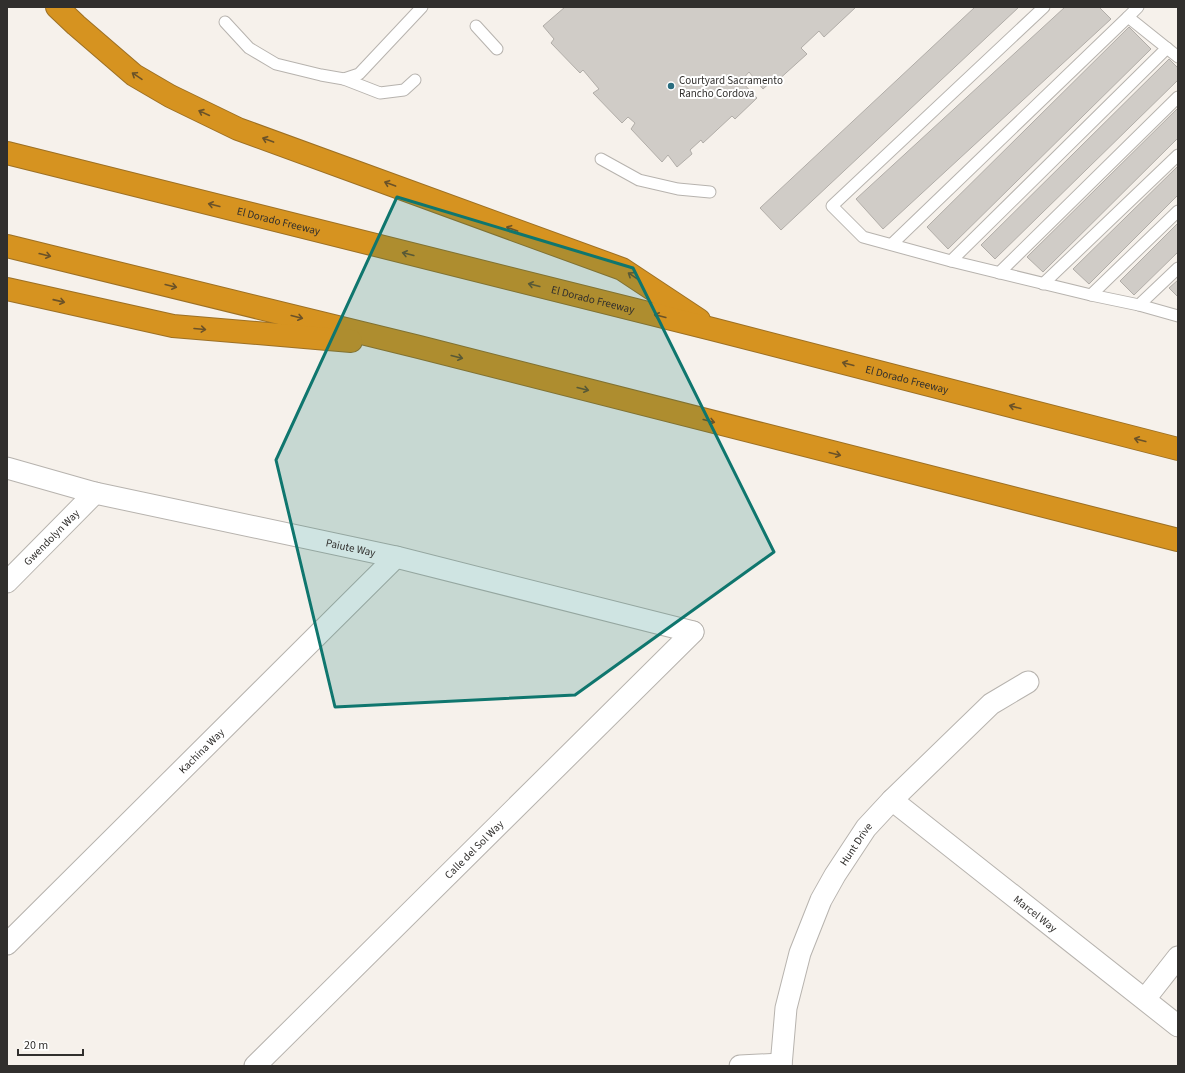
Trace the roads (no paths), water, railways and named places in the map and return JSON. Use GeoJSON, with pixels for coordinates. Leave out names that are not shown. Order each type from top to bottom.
{"type":"FeatureCollection","features":[{"type":"Feature","properties":{"kind":"highway"},"geometry":{"type":"LineString","coordinates":[[57,7],[134,75],[201,112],[238,129],[622,268],[712,329]]}},
{"type":"Feature","properties":{"kind":"highway","name":"El Dorado Freeway"},"geometry":{"type":"LineString","coordinates":[[7,153],[712,329],[1178,450]]}},
{"type":"Feature","properties":{"kind":"highway"},"geometry":{"type":"LineString","coordinates":[[7,246],[420,347],[1178,540]]}},
{"type":"Feature","properties":{"kind":"highway"},"geometry":{"type":"LineString","coordinates":[[7,289],[173,326],[420,347]]}},
{"type":"Feature","properties":{"kind":"street","name":"Paiute Way"},"geometry":{"type":"LineString","coordinates":[[7,468],[95,493],[396,557],[693,632]]}},
{"type":"Feature","properties":{"kind":"street","name":"Gwendolyn Way"},"geometry":{"type":"LineString","coordinates":[[7,582],[95,493]]}},
{"type":"Feature","properties":{"kind":"street","name":"Kachina Way"},"geometry":{"type":"LineString","coordinates":[[7,944],[396,557]]}},
{"type":"Feature","properties":{"kind":"street","name":"Calle del Sol Way"},"geometry":{"type":"LineString","coordinates":[[255,1066],[693,632]]}},
{"type":"Feature","properties":{"kind":"street","name":"Hunt Drive"},"geometry":{"type":"LineString","coordinates":[[781,1065],[786,1008],[800,953],[821,900],[835,875],[866,828],[892,800],[991,704],[1028,682]]}},
{"type":"Feature","properties":{"kind":"street","name":"Marcel Way"},"geometry":{"type":"LineString","coordinates":[[892,800],[1178,1026]]}},
{"type":"Feature","properties":{"kind":"street"},"geometry":{"type":"LineString","coordinates":[[1145,999],[1178,957]]}},
{"type":"Feature","properties":{"kind":"street"},"geometry":{"type":"LineString","coordinates":[[740,1066],[781,1065]]}},
{"type":"Feature","properties":{"kind":"lane"},"geometry":{"type":"LineString","coordinates":[[344,78],[359,74],[422,7]]}},
{"type":"Feature","properties":{"kind":"lane"},"geometry":{"type":"LineString","coordinates":[[1044,7],[832,206],[863,237],[951,261],[1043,284],[1139,305],[1178,316]]}},
{"type":"Feature","properties":{"kind":"lane"},"geometry":{"type":"LineString","coordinates":[[892,244],[1138,7]]}},
{"type":"Feature","properties":{"kind":"lane"},"geometry":{"type":"LineString","coordinates":[[1128,16],[1178,57]]}},
{"type":"Feature","properties":{"kind":"lane"},"geometry":{"type":"LineString","coordinates":[[225,22],[249,48],[276,64],[322,75],[344,78],[380,93],[404,90],[415,80]]}},
{"type":"Feature","properties":{"kind":"lane"},"geometry":{"type":"LineString","coordinates":[[476,26],[497,49]]}},
{"type":"Feature","properties":{"kind":"lane"},"geometry":{"type":"LineString","coordinates":[[951,261],[1167,48]]}},
{"type":"Feature","properties":{"kind":"lane"},"geometry":{"type":"LineString","coordinates":[[999,273],[1178,97]]}},
{"type":"Feature","properties":{"kind":"lane"},"geometry":{"type":"LineString","coordinates":[[1043,284],[1178,155]]}},
{"type":"Feature","properties":{"kind":"lane"},"geometry":{"type":"LineString","coordinates":[[601,159],[639,180],[678,189],[710,192]]}},
{"type":"Feature","properties":{"kind":"lane"},"geometry":{"type":"LineString","coordinates":[[1091,295],[1178,211]]}},
{"type":"Feature","properties":{"kind":"lane"},"geometry":{"type":"LineString","coordinates":[[1139,305],[1178,268]]}},
{"type":"Feature","properties":{"kind":"place","name":"Courtyard Sacramento Rancho Cordova"},"geometry":{"type":"Point","coordinates":[671,86]}}]}
